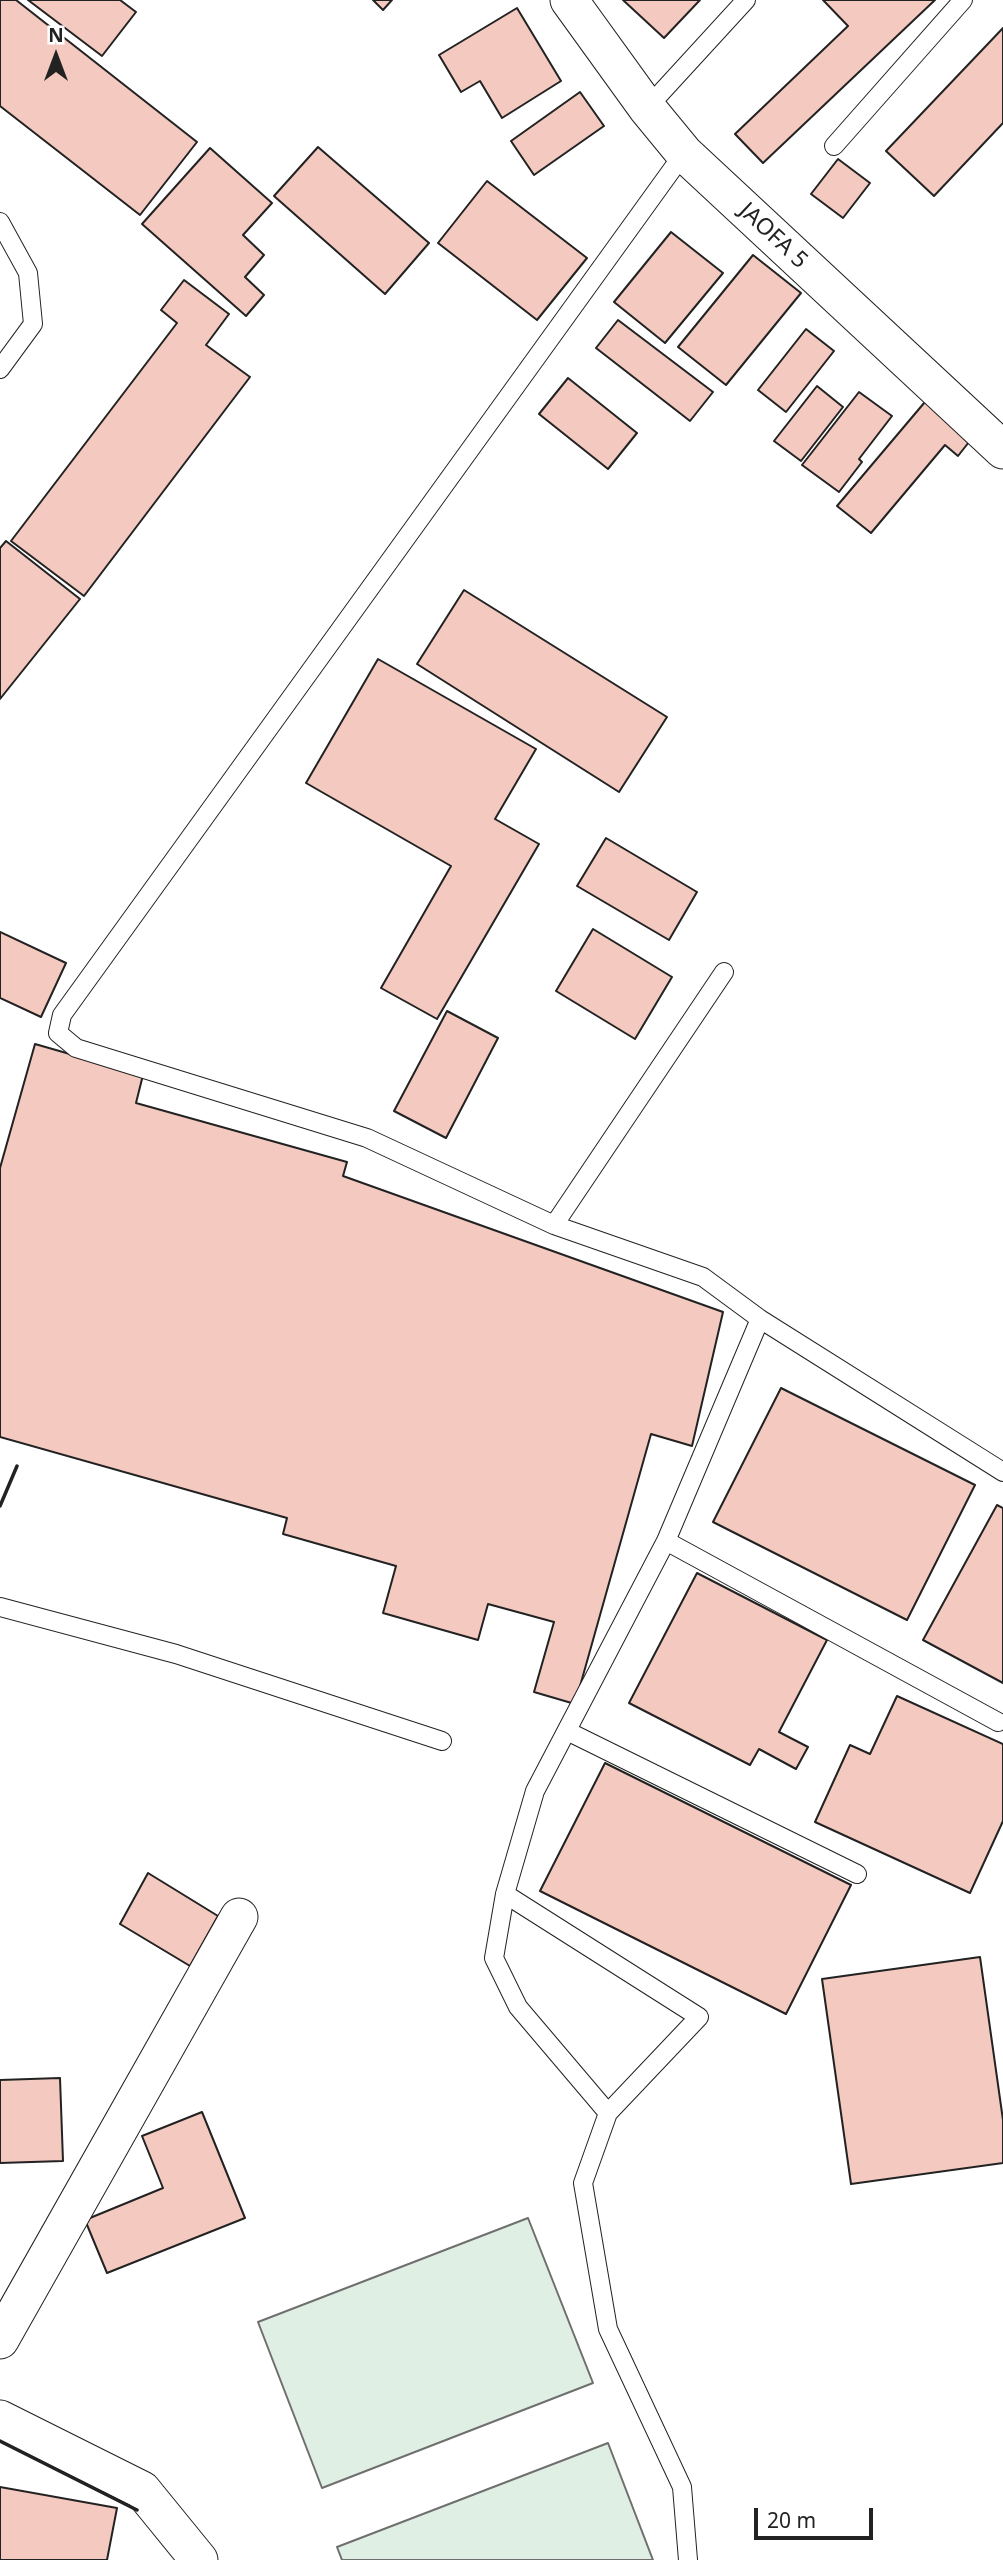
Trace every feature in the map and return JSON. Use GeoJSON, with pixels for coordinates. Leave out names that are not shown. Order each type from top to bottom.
{"type":"FeatureCollection","features":[{"type":"Feature","properties":{"kind":"street","name":"JAOFA 5"},"geometry":{"type":"LineString","coordinates":[[569,0],[647,108],[684,153],[1003,450]]}},
{"type":"Feature","properties":{"kind":"street"},"geometry":{"type":"LineString","coordinates":[[0,2340],[239,1917]]}},
{"type":"Feature","properties":{"kind":"street"},"geometry":{"type":"LineString","coordinates":[[0,2419],[142,2490],[199,2560]]}},
{"type":"Feature","properties":{"kind":"lane"},"geometry":{"type":"LineString","coordinates":[[647,108],[746,0]]}},
{"type":"Feature","properties":{"kind":"lane"},"geometry":{"type":"LineString","coordinates":[[834,146],[963,0]]}},
{"type":"Feature","properties":{"kind":"lane"},"geometry":{"type":"LineString","coordinates":[[684,153],[70,1003],[62,1015],[58,1033],[76,1048],[367,1138],[554,1224],[703,1277],[760,1319],[1003,1472]]}},
{"type":"Feature","properties":{"kind":"lane"},"geometry":{"type":"LineString","coordinates":[[0,222],[28,273],[33,324],[0,369]]}},
{"type":"Feature","properties":{"kind":"lane"},"geometry":{"type":"LineString","coordinates":[[554,1224],[724,972]]}},
{"type":"Feature","properties":{"kind":"lane"},"geometry":{"type":"LineString","coordinates":[[608,2113],[518,2007],[494,1958],[505,1894],[535,1791],[666,1541],[760,1319]]}},
{"type":"Feature","properties":{"kind":"lane"},"geometry":{"type":"LineString","coordinates":[[666,1541],[999,1722]]}},
{"type":"Feature","properties":{"kind":"lane"},"geometry":{"type":"LineString","coordinates":[[0,1607],[176,1654],[442,1741]]}},
{"type":"Feature","properties":{"kind":"lane"},"geometry":{"type":"LineString","coordinates":[[567,1731],[857,1874]]}},
{"type":"Feature","properties":{"kind":"lane"},"geometry":{"type":"LineString","coordinates":[[505,1894],[699,2017],[608,2113],[583,2183],[608,2329],[682,2487],[688,2560]]}},
{"type":"Feature","properties":{"kind":"green space"},"geometry":{"type":"Polygon","coordinates":[[[528,2218],[593,2383],[322,2488],[258,2322],[528,2218]]]}},
{"type":"Feature","properties":{"kind":"green space"},"geometry":{"type":"Polygon","coordinates":[[[608,2443],[653,2560],[342,2560],[337,2547],[608,2443]]]}},
{"type":"Feature","properties":{"kind":"building"},"geometry":{"type":"Polygon","coordinates":[[[0,0],[16,0],[197,142],[140,215],[0,106],[0,0]]]}},
{"type":"Feature","properties":{"kind":"building"},"geometry":{"type":"Polygon","coordinates":[[[28,0],[120,0],[136,12],[102,56],[28,0]]]}},
{"type":"Feature","properties":{"kind":"building"},"geometry":{"type":"Polygon","coordinates":[[[373,0],[392,0],[383,10],[373,0]]]}},
{"type":"Feature","properties":{"kind":"building"},"geometry":{"type":"Polygon","coordinates":[[[623,0],[700,0],[664,38],[623,0]]]}},
{"type":"Feature","properties":{"kind":"building"},"geometry":{"type":"Polygon","coordinates":[[[823,0],[935,0],[763,163],[735,134],[848,26],[823,0]]]}},
{"type":"Feature","properties":{"kind":"building"},"geometry":{"type":"Polygon","coordinates":[[[517,8],[561,81],[502,118],[480,81],[461,92],[439,55],[517,8]]]}},
{"type":"Feature","properties":{"kind":"building"},"geometry":{"type":"Polygon","coordinates":[[[1003,28],[1003,123],[934,196],[886,151],[1003,28]]]}},
{"type":"Feature","properties":{"kind":"building"},"geometry":{"type":"Polygon","coordinates":[[[580,92],[604,126],[534,175],[511,141],[580,92]]]}},
{"type":"Feature","properties":{"kind":"building"},"geometry":{"type":"Polygon","coordinates":[[[318,147],[429,243],[385,294],[274,196],[318,147]]]}},
{"type":"Feature","properties":{"kind":"building"},"geometry":{"type":"Polygon","coordinates":[[[210,148],[272,203],[243,235],[264,255],[245,277],[264,295],[246,316],[142,224],[210,148]]]}},
{"type":"Feature","properties":{"kind":"building"},"geometry":{"type":"Polygon","coordinates":[[[838,159],[870,183],[843,218],[811,194],[838,159]]]}},
{"type":"Feature","properties":{"kind":"building"},"geometry":{"type":"Polygon","coordinates":[[[487,181],[587,258],[537,320],[438,243],[487,181]]]}},
{"type":"Feature","properties":{"kind":"building"},"geometry":{"type":"Polygon","coordinates":[[[671,232],[723,273],[665,343],[614,302],[671,232]]]}},
{"type":"Feature","properties":{"kind":"building"},"geometry":{"type":"Polygon","coordinates":[[[753,255],[801,293],[726,385],[678,347],[753,255]]]}},
{"type":"Feature","properties":{"kind":"building"},"geometry":{"type":"Polygon","coordinates":[[[184,280],[229,314],[206,345],[250,377],[84,596],[11,541],[177,323],[161,310],[184,280]]]}},
{"type":"Feature","properties":{"kind":"building"},"geometry":{"type":"Polygon","coordinates":[[[618,320],[713,392],[690,421],[596,348],[618,320]]]}},
{"type":"Feature","properties":{"kind":"building"},"geometry":{"type":"Polygon","coordinates":[[[806,329],[834,351],[786,412],[758,390],[806,329]]]}},
{"type":"Feature","properties":{"kind":"building"},"geometry":{"type":"Polygon","coordinates":[[[568,378],[637,433],[608,469],[539,414],[568,378]]]}},
{"type":"Feature","properties":{"kind":"building"},"geometry":{"type":"Polygon","coordinates":[[[817,386],[843,407],[801,461],[774,441],[817,386]]]}},
{"type":"Feature","properties":{"kind":"building"},"geometry":{"type":"Polygon","coordinates":[[[859,392],[892,416],[859,459],[862,462],[839,492],[802,465],[859,392]]]}},
{"type":"Feature","properties":{"kind":"building"},"geometry":{"type":"Polygon","coordinates":[[[930,396],[976,433],[958,456],[945,445],[871,533],[837,506],[930,396]]]}},
{"type":"Feature","properties":{"kind":"building"},"geometry":{"type":"Polygon","coordinates":[[[6,541],[80,599],[0,699],[0,548],[6,541]]]}},
{"type":"Feature","properties":{"kind":"building"},"geometry":{"type":"Polygon","coordinates":[[[464,590],[667,717],[619,792],[417,664],[464,590]]]}},
{"type":"Feature","properties":{"kind":"building"},"geometry":{"type":"Polygon","coordinates":[[[378,659],[536,749],[495,819],[539,844],[437,1019],[381,988],[451,866],[306,783],[378,659]]]}},
{"type":"Feature","properties":{"kind":"building"},"geometry":{"type":"Polygon","coordinates":[[[606,838],[697,892],[669,940],[577,886],[606,838]]]}},
{"type":"Feature","properties":{"kind":"building"},"geometry":{"type":"Polygon","coordinates":[[[593,929],[672,977],[635,1039],[556,991],[593,929]]]}},
{"type":"Feature","properties":{"kind":"building"},"geometry":{"type":"Polygon","coordinates":[[[0,932],[66,963],[41,1017],[0,998],[0,932]]]}},
{"type":"Feature","properties":{"kind":"building"},"geometry":{"type":"Polygon","coordinates":[[[447,1011],[498,1038],[446,1138],[394,1111],[447,1011]]]}},
{"type":"Feature","properties":{"kind":"building"},"geometry":{"type":"Polygon","coordinates":[[[35,1044],[143,1075],[136,1103],[347,1162],[343,1176],[723,1312],[692,1446],[651,1434],[575,1704],[534,1692],[554,1622],[488,1604],[478,1640],[383,1613],[396,1566],[283,1534],[287,1518],[0,1437],[0,1168],[35,1044]]]}},
{"type":"Feature","properties":{"kind":"building"},"geometry":{"type":"Polygon","coordinates":[[[781,1388],[975,1485],[907,1620],[713,1522],[781,1388]]]}},
{"type":"Feature","properties":{"kind":"building"},"geometry":{"type":"Polygon","coordinates":[[[997,1505],[1003,1508],[1003,1683],[923,1640],[997,1505]]]}},
{"type":"Feature","properties":{"kind":"building"},"geometry":{"type":"Polygon","coordinates":[[[697,1573],[827,1640],[779,1732],[808,1747],[796,1769],[759,1749],[750,1765],[629,1703],[697,1573]]]}},
{"type":"Feature","properties":{"kind":"building"},"geometry":{"type":"Polygon","coordinates":[[[897,1696],[1003,1744],[1003,1821],[970,1893],[815,1822],[850,1745],[870,1754],[897,1696]]]}},
{"type":"Feature","properties":{"kind":"building"},"geometry":{"type":"Polygon","coordinates":[[[605,1763],[851,1885],[786,2014],[540,1891],[605,1763]]]}},
{"type":"Feature","properties":{"kind":"building"},"geometry":{"type":"Polygon","coordinates":[[[148,1873],[218,1916],[190,1966],[120,1924],[148,1873]]]}},
{"type":"Feature","properties":{"kind":"building"},"geometry":{"type":"Polygon","coordinates":[[[980,1957],[1003,2120],[1003,2163],[851,2184],[822,1979],[980,1957]]]}},
{"type":"Feature","properties":{"kind":"building"},"geometry":{"type":"Polygon","coordinates":[[[60,2078],[63,2161],[0,2163],[0,2080],[60,2078]]]}},
{"type":"Feature","properties":{"kind":"building"},"geometry":{"type":"Polygon","coordinates":[[[202,2112],[245,2218],[107,2273],[85,2220],[163,2188],[142,2136],[202,2112]]]}},
{"type":"Feature","properties":{"kind":"building"},"geometry":{"type":"Polygon","coordinates":[[[0,2487],[117,2508],[107,2560],[0,2560],[0,2487]]]}},
{"type":"Feature","properties":{"kind":"wall"},"geometry":{"type":"LineString","coordinates":[[0,1506],[17,1466]]}},
{"type":"Feature","properties":{"kind":"wall"},"geometry":{"type":"LineString","coordinates":[[0,2441],[137,2510]]}}]}
